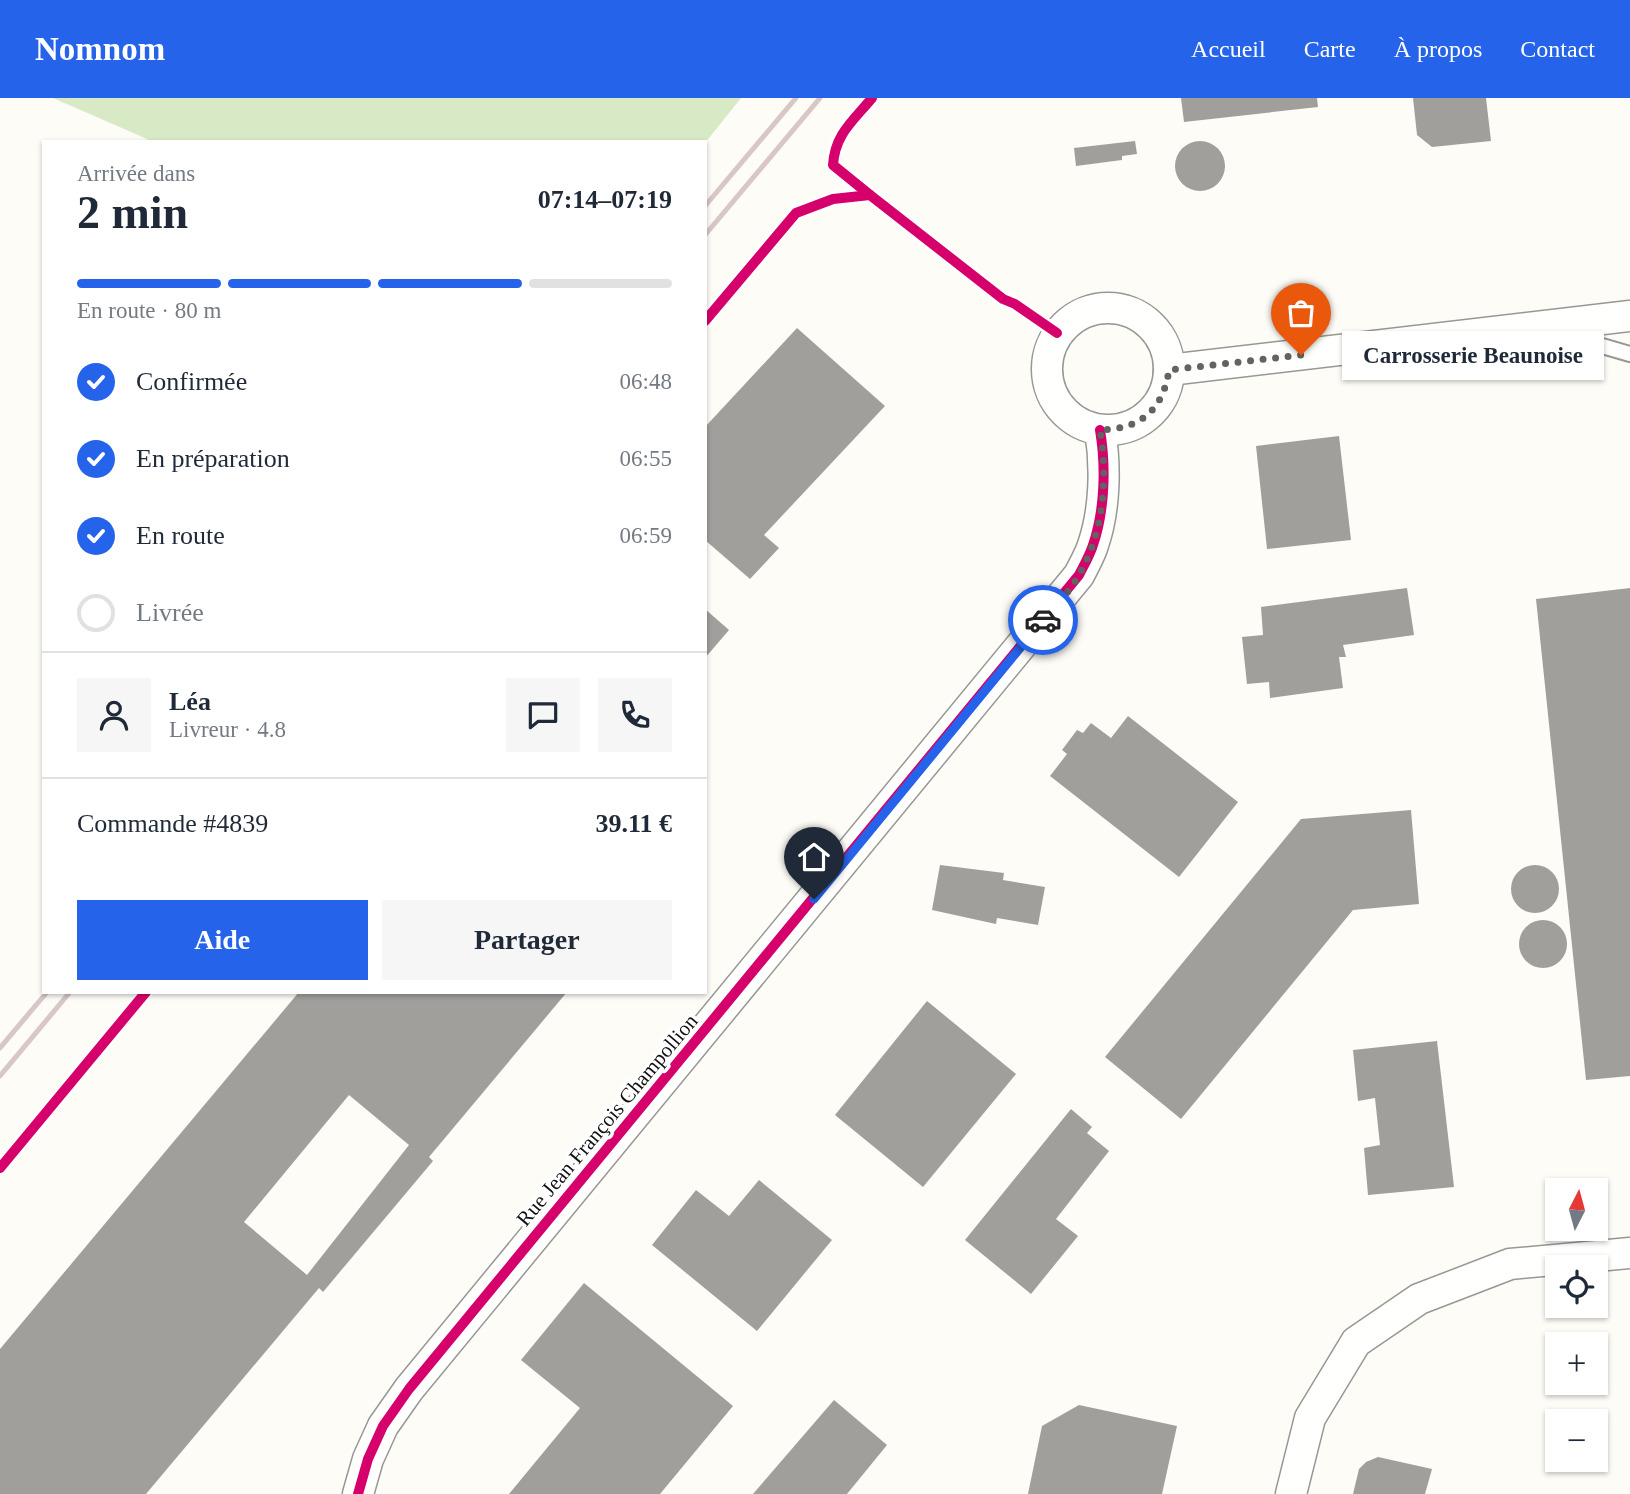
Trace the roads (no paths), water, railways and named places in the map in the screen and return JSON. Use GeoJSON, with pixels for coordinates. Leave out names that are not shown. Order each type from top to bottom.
{"type":"FeatureCollection","features":[{"type":"Feature","properties":{"kind":"street"},"geometry":{"type":"LineString","coordinates":[[1101,307],[1118,308],[1135,313],[1149,323],[1160,336],[1167,352],[1167,386],[1148,415],[1134,425],[1100,430],[1082,425],[1067,415],[1055,401],[1048,385],[1046,367],[1049,349],[1057,333],[1069,320],[1101,307]]}},
{"type":"Feature","properties":{"kind":"street"},"geometry":{"type":"LineString","coordinates":[[1169,370],[1630,316]]}},
{"type":"Feature","properties":{"kind":"street","name":"Rue Jean François Champollion"},"geometry":{"type":"LineString","coordinates":[[358,1494],[368,1459],[383,1426],[409,1389],[1079,575],[1093,546],[1098,523],[1103,448],[1100,430]]}},
{"type":"Feature","properties":{"kind":"street"},"geometry":{"type":"LineString","coordinates":[[1291,1494],[1310,1418],[1356,1342],[1419,1299],[1510,1264],[1630,1253]]}},
{"type":"Feature","properties":{"kind":"lane"},"geometry":{"type":"LineString","coordinates":[[1535,327],[1630,355]]}},
{"type":"Feature","properties":{"kind":"railway"},"geometry":{"type":"LineString","coordinates":[[707,204],[796,98]]}},
{"type":"Feature","properties":{"kind":"railway"},"geometry":{"type":"LineString","coordinates":[[707,233],[820,98]]}},
{"type":"Feature","properties":{"kind":"railway"},"geometry":{"type":"LineString","coordinates":[[0,1048],[45,994]]}},
{"type":"Feature","properties":{"kind":"railway"},"geometry":{"type":"LineString","coordinates":[[0,1076],[68,994]]}},
{"type":"Feature","properties":{"kind":"place","name":"Carrosserie Beaunoise"},"geometry":{"type":"Point","coordinates":[1301,355]}}]}
